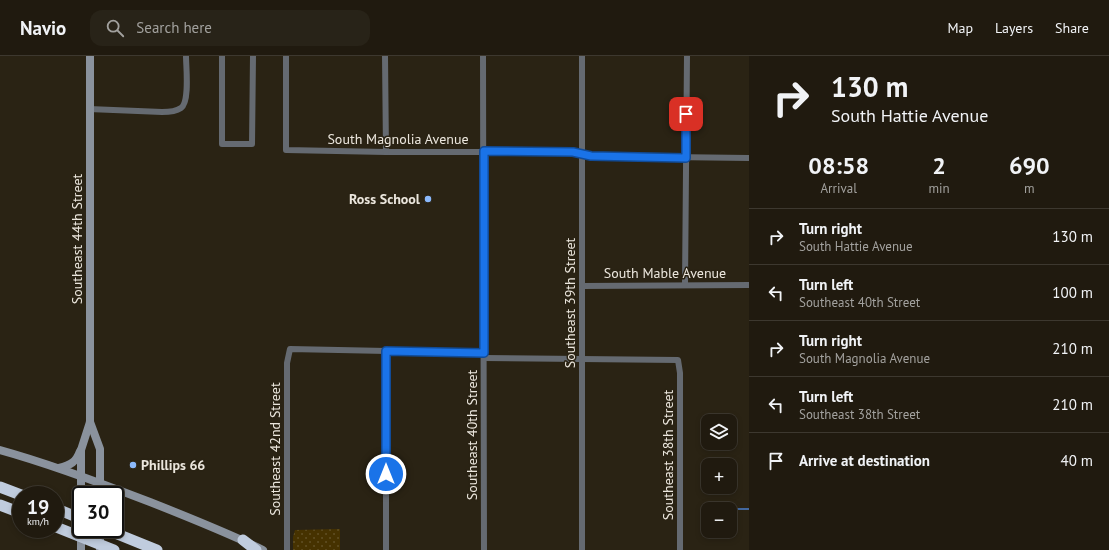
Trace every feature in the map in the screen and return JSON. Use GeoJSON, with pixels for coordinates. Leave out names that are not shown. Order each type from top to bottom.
{"type":"FeatureCollection","features":[{"type":"Feature","properties":{"kind":"highway"},"geometry":{"type":"LineString","coordinates":[[0,487],[12,492]]}},
{"type":"Feature","properties":{"kind":"highway"},"geometry":{"type":"LineString","coordinates":[[0,505],[12,510]]}},
{"type":"Feature","properties":{"kind":"highway"},"geometry":{"type":"LineString","coordinates":[[64,529],[114,550]]}},
{"type":"Feature","properties":{"kind":"highway"},"geometry":{"type":"LineString","coordinates":[[124,537],[157,550]]}},
{"type":"Feature","properties":{"kind":"highway"},"geometry":{"type":"LineString","coordinates":[[243,540],[256,550]]}},
{"type":"Feature","properties":{"kind":"main road","name":"Southeast 44th Street"},"geometry":{"type":"LineString","coordinates":[[81,486],[81,450],[90,422],[90,56]]}},
{"type":"Feature","properties":{"kind":"main road","name":"Southeast 44th Street"},"geometry":{"type":"LineString","coordinates":[[90,422],[100,449],[100,483]]}},
{"type":"Feature","properties":{"kind":"main road"},"geometry":{"type":"LineString","coordinates":[[0,450],[59,468],[100,483],[207,525],[263,550]]}},
{"type":"Feature","properties":{"kind":"main road"},"geometry":{"type":"LineString","coordinates":[[59,468],[73,463],[81,450]]}},
{"type":"Feature","properties":{"kind":"main road"},"geometry":{"type":"LineString","coordinates":[[81,538],[81,550]]}},
{"type":"Feature","properties":{"kind":"main road"},"geometry":{"type":"LineString","coordinates":[[100,538],[100,550]]}},
{"type":"Feature","properties":{"kind":"street"},"geometry":{"type":"LineString","coordinates":[[89,109],[173,112],[182,108],[186,100],[186,56]]}},
{"type":"Feature","properties":{"kind":"street"},"geometry":{"type":"LineString","coordinates":[[222,56],[222,144],[252,144],[253,56]]}},
{"type":"Feature","properties":{"kind":"street","name":"South Magnolia Avenue"},"geometry":{"type":"LineString","coordinates":[[286,56],[286,150],[386,152],[573,152],[591,156],[749,158]]}},
{"type":"Feature","properties":{"kind":"street"},"geometry":{"type":"LineString","coordinates":[[385,56],[386,152]]}},
{"type":"Feature","properties":{"kind":"street","name":"Southeast 40th Street"},"geometry":{"type":"LineString","coordinates":[[483,56],[484,550]]}},
{"type":"Feature","properties":{"kind":"street","name":"Southeast 39th Street"},"geometry":{"type":"LineString","coordinates":[[582,56],[582,550]]}},
{"type":"Feature","properties":{"kind":"street"},"geometry":{"type":"LineString","coordinates":[[685,285],[687,56]]}},
{"type":"Feature","properties":{"kind":"street","name":"South Mable Avenue"},"geometry":{"type":"LineString","coordinates":[[582,286],[749,285]]}},
{"type":"Feature","properties":{"kind":"street","name":"Southeast 42nd Street"},"geometry":{"type":"LineString","coordinates":[[287,550],[288,362],[290,349],[386,351]]}},
{"type":"Feature","properties":{"kind":"street"},"geometry":{"type":"LineString","coordinates":[[386,550],[386,351],[582,359]]}},
{"type":"Feature","properties":{"kind":"street","name":"Southeast 38th Street"},"geometry":{"type":"LineString","coordinates":[[582,359],[678,360],[680,373],[680,550]]}},
{"type":"Feature","properties":{"kind":"shaded area"},"geometry":{"type":"Polygon","coordinates":[[[340,529],[340,550],[293,550],[293,537],[295,530],[340,529]]]}},
{"type":"Feature","properties":{"kind":"waterway"},"geometry":{"type":"LineString","coordinates":[[737,509],[749,509]]}},
{"type":"Feature","properties":{"kind":"place","name":"Ross School"},"geometry":{"type":"Point","coordinates":[428,199]}},
{"type":"Feature","properties":{"kind":"place","name":"Phillips 66"},"geometry":{"type":"Point","coordinates":[133,465]}},
{"type":"Feature","properties":{"kind":"route"},"geometry":{"type":"LineString","coordinates":[[386,474],[386,351],[484,353],[484,151],[573,152],[591,156],[686,158],[686,114]]}}]}
